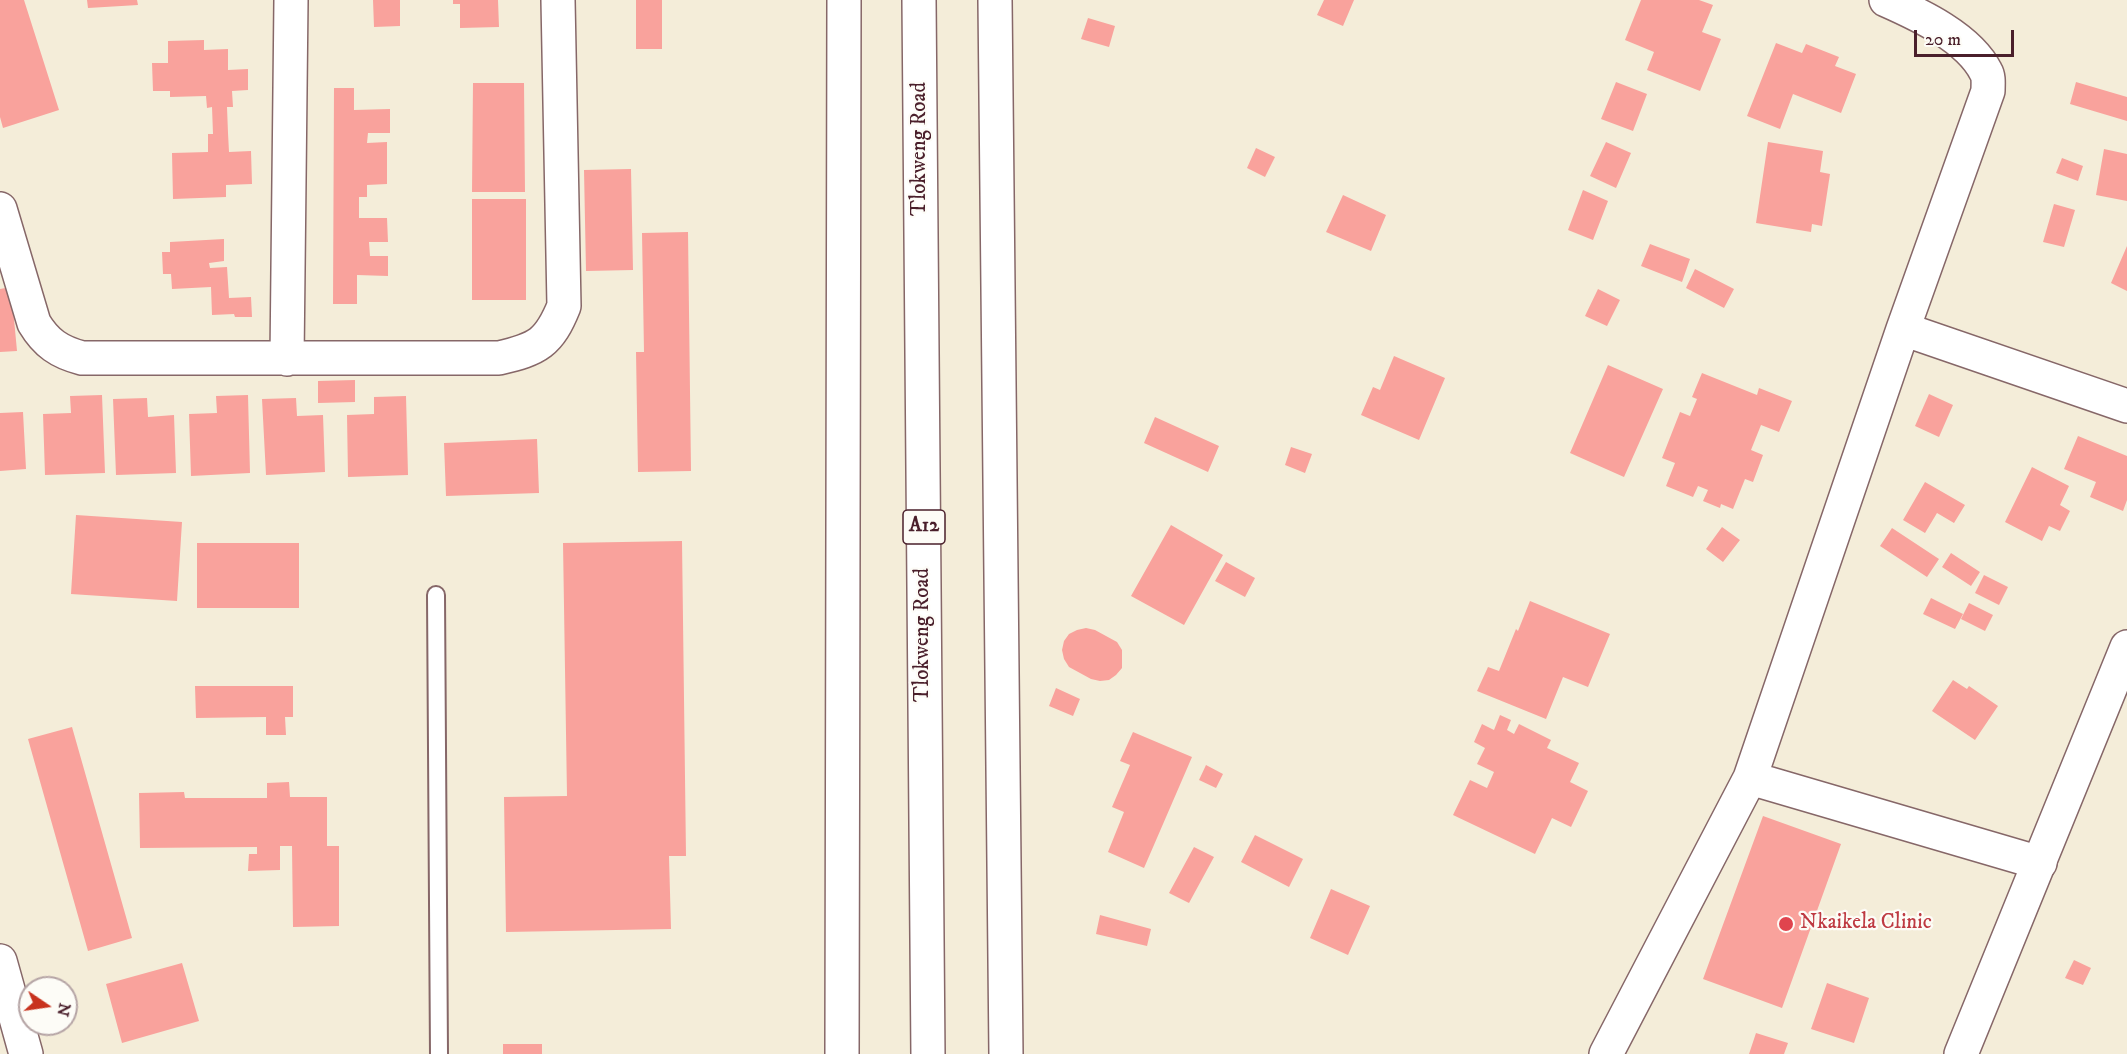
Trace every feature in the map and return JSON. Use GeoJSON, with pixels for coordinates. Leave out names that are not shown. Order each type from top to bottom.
{"type":"FeatureCollection","features":[{"type":"Feature","properties":{"kind":"street"},"geometry":{"type":"LineString","coordinates":[[287,359],[291,0]]}},
{"type":"Feature","properties":{"kind":"street"},"geometry":{"type":"LineString","coordinates":[[0,209],[34,322],[43,337],[53,347],[66,354],[82,358],[287,359],[499,358],[523,352],[545,341],[556,325],[564,306],[558,0]]}},
{"type":"Feature","properties":{"kind":"street"},"geometry":{"type":"LineString","coordinates":[[842,1054],[843,0]]}},
{"type":"Feature","properties":{"kind":"street","name":"Tlokweng Road"},"geometry":{"type":"LineString","coordinates":[[919,0],[928,1054]]}},
{"type":"Feature","properties":{"kind":"street"},"geometry":{"type":"LineString","coordinates":[[995,0],[1006,1054]]}},
{"type":"Feature","properties":{"kind":"street"},"geometry":{"type":"LineString","coordinates":[[1606,1054],[1750,778],[1903,329],[1988,91],[1986,72],[1962,42],[1923,7],[1887,0]]}},
{"type":"Feature","properties":{"kind":"street"},"geometry":{"type":"LineString","coordinates":[[1903,329],[2127,406]]}},
{"type":"Feature","properties":{"kind":"street"},"geometry":{"type":"LineString","coordinates":[[1961,1054],[2127,647]]}},
{"type":"Feature","properties":{"kind":"street"},"geometry":{"type":"LineString","coordinates":[[1750,778],[2040,863]]}},
{"type":"Feature","properties":{"kind":"street"},"geometry":{"type":"LineString","coordinates":[[0,961],[26,1054]]}},
{"type":"Feature","properties":{"kind":"lane"},"geometry":{"type":"LineString","coordinates":[[436,595],[439,1054]]}},
{"type":"Feature","properties":{"kind":"building"},"geometry":{"type":"Polygon","coordinates":[[[0,0],[24,0],[59,110],[3,128],[0,117],[0,0]]]}},
{"type":"Feature","properties":{"kind":"building"},"geometry":{"type":"Polygon","coordinates":[[[87,0],[137,0],[138,5],[88,8],[87,0]]]}},
{"type":"Feature","properties":{"kind":"building"},"geometry":{"type":"Polygon","coordinates":[[[373,0],[400,0],[400,26],[374,27],[373,0]]]}},
{"type":"Feature","properties":{"kind":"building"},"geometry":{"type":"Polygon","coordinates":[[[453,0],[498,0],[499,27],[460,28],[460,4],[453,4],[453,0]]]}},
{"type":"Feature","properties":{"kind":"building"},"geometry":{"type":"Polygon","coordinates":[[[636,0],[662,0],[662,49],[636,49],[636,0]]]}},
{"type":"Feature","properties":{"kind":"building"},"geometry":{"type":"Polygon","coordinates":[[[1324,0],[1354,0],[1343,26],[1317,15],[1324,0]]]}},
{"type":"Feature","properties":{"kind":"building"},"geometry":{"type":"Polygon","coordinates":[[[1641,0],[1699,0],[1713,5],[1702,32],[1721,39],[1700,91],[1647,70],[1654,52],[1625,40],[1641,0]]]}},
{"type":"Feature","properties":{"kind":"building"},"geometry":{"type":"Polygon","coordinates":[[[1088,18],[1115,26],[1109,47],[1081,39],[1088,18]]]}},
{"type":"Feature","properties":{"kind":"building"},"geometry":{"type":"Polygon","coordinates":[[[204,40],[204,50],[228,49],[228,70],[248,69],[248,90],[232,91],[233,107],[227,107],[229,152],[251,151],[252,184],[226,185],[226,197],[173,199],[172,153],[208,152],[208,134],[213,134],[212,107],[207,108],[206,96],[170,97],[170,91],[153,91],[152,63],[168,63],[168,41],[204,40]]]}},
{"type":"Feature","properties":{"kind":"building"},"geometry":{"type":"Polygon","coordinates":[[[1776,43],[1802,53],[1806,44],[1839,57],[1835,66],[1856,74],[1841,113],[1793,94],[1780,129],[1747,116],[1776,43]]]}},
{"type":"Feature","properties":{"kind":"building"},"geometry":{"type":"Polygon","coordinates":[[[1616,82],[1647,94],[1633,131],[1601,119],[1616,82]]]}},
{"type":"Feature","properties":{"kind":"building"},"geometry":{"type":"Polygon","coordinates":[[[2076,82],[2127,97],[2127,121],[2070,104],[2076,82]]]}},
{"type":"Feature","properties":{"kind":"building"},"geometry":{"type":"Polygon","coordinates":[[[473,83],[524,83],[525,192],[472,192],[473,83]]]}},
{"type":"Feature","properties":{"kind":"building"},"geometry":{"type":"Polygon","coordinates":[[[334,88],[354,88],[354,110],[390,109],[390,133],[368,133],[367,143],[387,142],[387,184],[367,185],[367,197],[359,197],[359,218],[387,218],[388,242],[369,242],[370,256],[388,256],[388,276],[357,275],[357,304],[333,304],[334,88]]]}},
{"type":"Feature","properties":{"kind":"building"},"geometry":{"type":"Polygon","coordinates":[[[1606,142],[1631,153],[1616,188],[1590,176],[1606,142]]]}},
{"type":"Feature","properties":{"kind":"building"},"geometry":{"type":"Polygon","coordinates":[[[1768,142],[1823,151],[1820,172],[1830,174],[1822,226],[1812,224],[1811,232],[1756,223],[1768,142]]]}},
{"type":"Feature","properties":{"kind":"building"},"geometry":{"type":"Polygon","coordinates":[[[1256,148],[1275,157],[1265,177],[1247,168],[1256,148]]]}},
{"type":"Feature","properties":{"kind":"building"},"geometry":{"type":"Polygon","coordinates":[[[2104,149],[2127,154],[2127,201],[2096,195],[2104,149]]]}},
{"type":"Feature","properties":{"kind":"building"},"geometry":{"type":"Polygon","coordinates":[[[2062,158],[2083,166],[2078,181],[2056,173],[2062,158]]]}},
{"type":"Feature","properties":{"kind":"building"},"geometry":{"type":"Polygon","coordinates":[[[631,169],[633,270],[586,271],[584,170],[631,169]]]}},
{"type":"Feature","properties":{"kind":"building"},"geometry":{"type":"Polygon","coordinates":[[[1583,190],[1608,201],[1593,240],[1568,230],[1583,190]]]}},
{"type":"Feature","properties":{"kind":"building"},"geometry":{"type":"Polygon","coordinates":[[[1343,195],[1386,215],[1371,251],[1326,232],[1343,195]]]}},
{"type":"Feature","properties":{"kind":"building"},"geometry":{"type":"Polygon","coordinates":[[[472,199],[526,199],[526,300],[472,300],[472,199]]]}},
{"type":"Feature","properties":{"kind":"building"},"geometry":{"type":"Polygon","coordinates":[[[2054,204],[2075,210],[2064,247],[2043,242],[2054,204]]]}},
{"type":"Feature","properties":{"kind":"building"},"geometry":{"type":"Polygon","coordinates":[[[688,232],[691,471],[638,472],[636,352],[644,352],[642,233],[688,232]]]}},
{"type":"Feature","properties":{"kind":"building"},"geometry":{"type":"Polygon","coordinates":[[[224,239],[224,261],[209,263],[210,268],[227,267],[229,298],[251,297],[252,317],[235,317],[234,314],[212,315],[211,287],[172,289],[171,274],[163,274],[162,252],[170,252],[170,242],[224,239]]]}},
{"type":"Feature","properties":{"kind":"building"},"geometry":{"type":"Polygon","coordinates":[[[1650,244],[1690,259],[1682,282],[1641,266],[1650,244]]]}},
{"type":"Feature","properties":{"kind":"building"},"geometry":{"type":"Polygon","coordinates":[[[2127,246],[2127,291],[2111,283],[2127,246]]]}},
{"type":"Feature","properties":{"kind":"building"},"geometry":{"type":"Polygon","coordinates":[[[1695,269],[1734,289],[1724,308],[1686,288],[1695,269]]]}},
{"type":"Feature","properties":{"kind":"building"},"geometry":{"type":"Polygon","coordinates":[[[11,287],[17,351],[0,352],[0,289],[11,287]]]}},
{"type":"Feature","properties":{"kind":"building"},"geometry":{"type":"Polygon","coordinates":[[[1598,289],[1620,300],[1607,326],[1585,316],[1598,289]]]}},
{"type":"Feature","properties":{"kind":"building"},"geometry":{"type":"Polygon","coordinates":[[[1394,356],[1445,378],[1419,440],[1361,415],[1373,387],[1380,390],[1394,356]]]}},
{"type":"Feature","properties":{"kind":"building"},"geometry":{"type":"Polygon","coordinates":[[[1608,365],[1663,389],[1624,477],[1570,453],[1608,365]]]}},
{"type":"Feature","properties":{"kind":"building"},"geometry":{"type":"Polygon","coordinates":[[[1702,373],[1757,395],[1759,388],[1792,401],[1779,432],[1761,425],[1751,450],[1763,455],[1753,482],[1745,479],[1733,509],[1721,504],[1720,508],[1703,501],[1708,490],[1698,486],[1693,497],[1666,486],[1675,463],[1662,458],[1680,412],[1690,416],[1697,399],[1692,397],[1702,373]]]}},
{"type":"Feature","properties":{"kind":"building"},"geometry":{"type":"Polygon","coordinates":[[[355,380],[355,402],[318,403],[318,381],[355,380]]]}},
{"type":"Feature","properties":{"kind":"building"},"geometry":{"type":"Polygon","coordinates":[[[1929,394],[1953,405],[1939,437],[1915,426],[1929,394]]]}},
{"type":"Feature","properties":{"kind":"building"},"geometry":{"type":"Polygon","coordinates":[[[102,395],[105,473],[45,475],[43,414],[71,413],[70,396],[102,395]]]}},
{"type":"Feature","properties":{"kind":"building"},"geometry":{"type":"Polygon","coordinates":[[[248,395],[250,473],[191,476],[189,414],[217,413],[216,396],[248,395]]]}},
{"type":"Feature","properties":{"kind":"building"},"geometry":{"type":"Polygon","coordinates":[[[406,396],[408,475],[348,477],[347,415],[374,414],[374,397],[406,396]]]}},
{"type":"Feature","properties":{"kind":"building"},"geometry":{"type":"Polygon","coordinates":[[[147,398],[148,417],[174,415],[176,473],[116,475],[113,399],[147,398]]]}},
{"type":"Feature","properties":{"kind":"building"},"geometry":{"type":"Polygon","coordinates":[[[296,398],[297,416],[323,415],[325,472],[266,475],[262,399],[296,398]]]}},
{"type":"Feature","properties":{"kind":"building"},"geometry":{"type":"Polygon","coordinates":[[[23,412],[26,469],[0,471],[0,413],[23,412]]]}},
{"type":"Feature","properties":{"kind":"building"},"geometry":{"type":"Polygon","coordinates":[[[1155,417],[1219,446],[1208,472],[1144,443],[1155,417]]]}},
{"type":"Feature","properties":{"kind":"building"},"geometry":{"type":"Polygon","coordinates":[[[2078,436],[2127,456],[2127,500],[2123,511],[2090,497],[2096,482],[2064,469],[2078,436]]]}},
{"type":"Feature","properties":{"kind":"building"},"geometry":{"type":"Polygon","coordinates":[[[537,439],[539,493],[446,496],[444,443],[537,439]]]}},
{"type":"Feature","properties":{"kind":"building"},"geometry":{"type":"Polygon","coordinates":[[[1291,447],[1312,454],[1305,473],[1285,465],[1291,447]]]}},
{"type":"Feature","properties":{"kind":"building"},"geometry":{"type":"Polygon","coordinates":[[[2032,467],[2069,486],[2060,505],[2070,511],[2060,531],[2049,526],[2042,541],[2005,522],[2032,467]]]}},
{"type":"Feature","properties":{"kind":"building"},"geometry":{"type":"Polygon","coordinates":[[[1925,482],[1965,505],[1954,523],[1937,513],[1925,533],[1903,520],[1925,482]]]}},
{"type":"Feature","properties":{"kind":"building"},"geometry":{"type":"Polygon","coordinates":[[[76,515],[182,522],[177,601],[71,594],[76,515]]]}},
{"type":"Feature","properties":{"kind":"building"},"geometry":{"type":"Polygon","coordinates":[[[1171,525],[1223,555],[1184,625],[1131,596],[1171,525]]]}},
{"type":"Feature","properties":{"kind":"building"},"geometry":{"type":"Polygon","coordinates":[[[1722,527],[1740,540],[1723,562],[1706,549],[1722,527]]]}},
{"type":"Feature","properties":{"kind":"building"},"geometry":{"type":"Polygon","coordinates":[[[1892,528],[1939,559],[1927,577],[1880,546],[1892,528]]]}},
{"type":"Feature","properties":{"kind":"building"},"geometry":{"type":"Polygon","coordinates":[[[682,541],[686,856],[669,856],[671,929],[506,932],[504,797],[567,796],[563,543],[682,541]]]}},
{"type":"Feature","properties":{"kind":"building"},"geometry":{"type":"Polygon","coordinates":[[[197,543],[299,543],[299,608],[197,608],[197,543]]]}},
{"type":"Feature","properties":{"kind":"building"},"geometry":{"type":"Polygon","coordinates":[[[1951,553],[1980,572],[1971,586],[1942,567],[1951,553]]]}},
{"type":"Feature","properties":{"kind":"building"},"geometry":{"type":"Polygon","coordinates":[[[1226,562],[1255,578],[1245,597],[1215,581],[1226,562]]]}},
{"type":"Feature","properties":{"kind":"building"},"geometry":{"type":"Polygon","coordinates":[[[1984,575],[2008,587],[1999,605],[1975,593],[1984,575]]]}},
{"type":"Feature","properties":{"kind":"building"},"geometry":{"type":"Polygon","coordinates":[[[1931,598],[1963,614],[1955,629],[1923,614],[1931,598]]]}},
{"type":"Feature","properties":{"kind":"building"},"geometry":{"type":"Polygon","coordinates":[[[1530,601],[1610,634],[1588,687],[1563,677],[1546,719],[1477,691],[1488,667],[1499,671],[1530,601]]]}},
{"type":"Feature","properties":{"kind":"building"},"geometry":{"type":"Polygon","coordinates":[[[1969,603],[1993,615],[1985,631],[1961,619],[1969,603]]]}},
{"type":"Feature","properties":{"kind":"building"},"geometry":{"type":"Polygon","coordinates":[[[1086,628],[1095,630],[1117,642],[1122,650],[1122,668],[1109,680],[1091,679],[1069,667],[1064,659],[1062,650],[1064,641],[1069,634],[1086,628]]]}},
{"type":"Feature","properties":{"kind":"building"},"geometry":{"type":"Polygon","coordinates":[[[1953,680],[1967,689],[1969,686],[1998,706],[1975,740],[1932,711],[1953,680]]]}},
{"type":"Feature","properties":{"kind":"building"},"geometry":{"type":"Polygon","coordinates":[[[195,686],[293,686],[293,717],[285,717],[286,735],[266,735],[266,717],[196,718],[195,686]]]}},
{"type":"Feature","properties":{"kind":"building"},"geometry":{"type":"Polygon","coordinates":[[[1056,688],[1080,699],[1073,716],[1049,706],[1056,688]]]}},
{"type":"Feature","properties":{"kind":"building"},"geometry":{"type":"Polygon","coordinates":[[[1500,715],[1511,720],[1507,730],[1514,734],[1519,724],[1551,740],[1547,748],[1579,763],[1570,782],[1588,791],[1571,827],[1552,818],[1535,854],[1453,815],[1470,780],[1487,788],[1494,772],[1477,764],[1485,748],[1474,742],[1482,724],[1494,730],[1500,715]]]}},
{"type":"Feature","properties":{"kind":"building"},"geometry":{"type":"Polygon","coordinates":[[[72,727],[132,938],[88,951],[28,739],[72,727]]]}},
{"type":"Feature","properties":{"kind":"building"},"geometry":{"type":"Polygon","coordinates":[[[1133,732],[1192,757],[1144,868],[1108,852],[1124,812],[1112,807],[1130,765],[1120,761],[1133,732]]]}},
{"type":"Feature","properties":{"kind":"building"},"geometry":{"type":"Polygon","coordinates":[[[1206,765],[1223,774],[1216,788],[1199,780],[1206,765]]]}},
{"type":"Feature","properties":{"kind":"building"},"geometry":{"type":"Polygon","coordinates":[[[289,782],[290,797],[327,797],[327,846],[339,846],[339,926],[293,927],[292,846],[280,846],[280,870],[248,871],[249,854],[257,854],[257,847],[140,848],[139,793],[184,792],[185,798],[267,798],[267,783],[289,782]]]}},
{"type":"Feature","properties":{"kind":"building"},"geometry":{"type":"Polygon","coordinates":[[[1763,816],[1841,844],[1782,1008],[1703,979],[1763,816]]]}},
{"type":"Feature","properties":{"kind":"building"},"geometry":{"type":"Polygon","coordinates":[[[1255,835],[1303,859],[1289,887],[1241,862],[1255,835]]]}},
{"type":"Feature","properties":{"kind":"building"},"geometry":{"type":"Polygon","coordinates":[[[1194,847],[1214,857],[1189,903],[1169,893],[1194,847]]]}},
{"type":"Feature","properties":{"kind":"building"},"geometry":{"type":"Polygon","coordinates":[[[1331,889],[1370,906],[1348,955],[1310,938],[1331,889]]]}},
{"type":"Feature","properties":{"kind":"building"},"geometry":{"type":"Polygon","coordinates":[[[1100,915],[1151,929],[1147,946],[1096,934],[1100,915]]]}},
{"type":"Feature","properties":{"kind":"building"},"geometry":{"type":"Polygon","coordinates":[[[2074,960],[2091,968],[2083,985],[2065,978],[2074,960]]]}},
{"type":"Feature","properties":{"kind":"building"},"geometry":{"type":"Polygon","coordinates":[[[182,963],[199,1021],[122,1043],[106,984],[182,963]]]}},
{"type":"Feature","properties":{"kind":"building"},"geometry":{"type":"Polygon","coordinates":[[[1827,983],[1869,998],[1854,1043],[1811,1029],[1827,983]]]}},
{"type":"Feature","properties":{"kind":"building"},"geometry":{"type":"Polygon","coordinates":[[[1756,1033],[1788,1043],[1784,1054],[1749,1054],[1756,1033]]]}},
{"type":"Feature","properties":{"kind":"building"},"geometry":{"type":"Polygon","coordinates":[[[503,1044],[542,1044],[542,1054],[503,1054],[503,1044]]]}},
{"type":"Feature","properties":{"kind":"place","name":"Nkaikela Clinic"},"geometry":{"type":"Point","coordinates":[1786,924]}}]}
